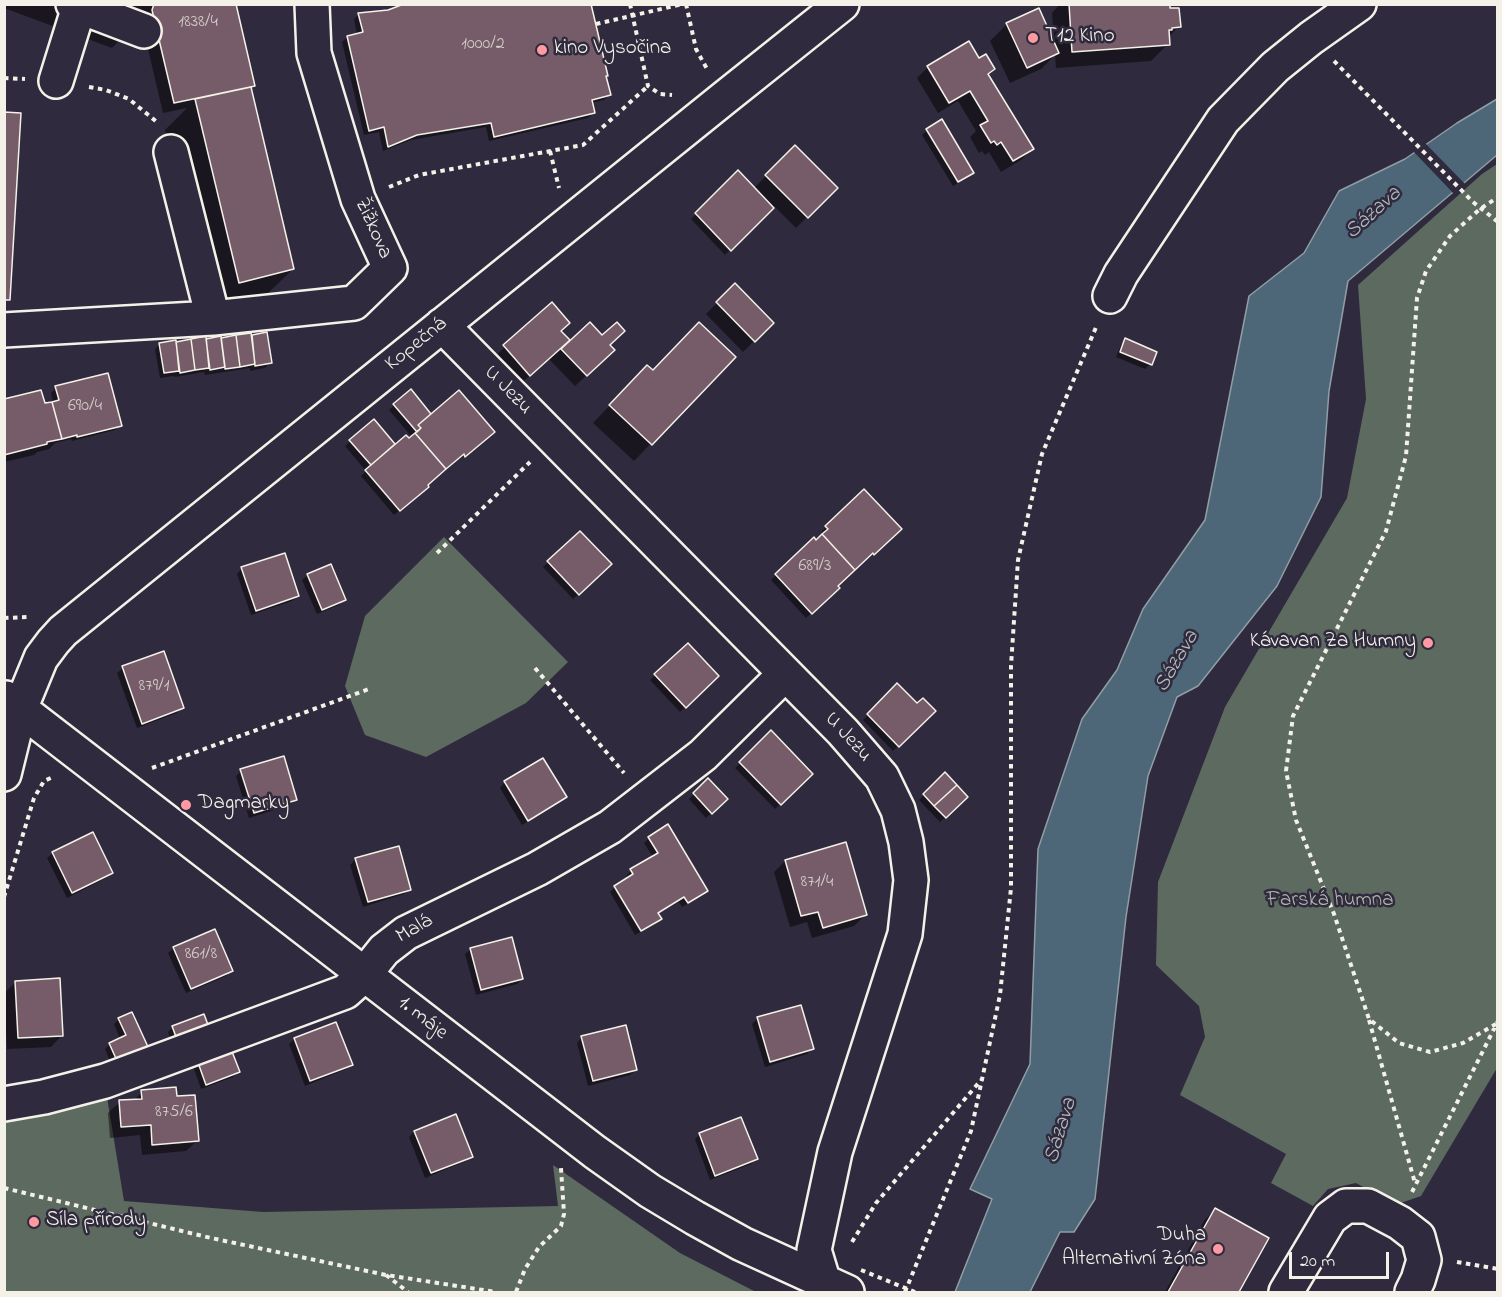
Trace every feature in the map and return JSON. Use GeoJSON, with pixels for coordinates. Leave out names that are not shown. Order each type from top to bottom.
{"type":"FeatureCollection","features":[{"type":"Feature","properties":{"kind":"street","name":"Žižkova"},"geometry":{"type":"LineString","coordinates":[[213,318],[354,303],[390,268],[358,199],[314,53],[312,4]]}},
{"type":"Feature","properties":{"kind":"street","name":"Kopečná"},"geometry":{"type":"LineString","coordinates":[[4,774],[12,703],[53,642],[63,631],[385,361],[442,325],[842,4]]}},
{"type":"Feature","properties":{"kind":"street"},"geometry":{"type":"LineString","coordinates":[[1110,296],[1121,274],[1222,120],[1275,67],[1359,4]]}},
{"type":"Feature","properties":{"kind":"street"},"geometry":{"type":"LineString","coordinates":[[56,81],[76,6],[144,31]]}},
{"type":"Feature","properties":{"kind":"street"},"geometry":{"type":"LineString","coordinates":[[4,330],[213,318],[171,153]]}},
{"type":"Feature","properties":{"kind":"street","name":"U Jezu"},"geometry":{"type":"LineString","coordinates":[[442,325],[843,732],[882,777],[898,810],[906,842],[911,880],[905,934],[835,1152],[813,1250],[844,1282]]}},
{"type":"Feature","properties":{"kind":"street","name":"Malá"},"geometry":{"type":"LineString","coordinates":[[4,1104],[44,1097],[105,1081],[345,992],[364,975],[384,950],[406,933],[537,869],[610,827],[703,755],[785,674]]}},
{"type":"Feature","properties":{"kind":"street","name":"1. máje"},"geometry":{"type":"LineString","coordinates":[[12,703],[595,1152],[650,1191],[742,1244],[844,1282]]}},
{"type":"Feature","properties":{"kind":"street"},"geometry":{"type":"LineString","coordinates":[[1286,1293],[1330,1218],[1346,1206],[1368,1206],[1400,1223],[1418,1237],[1424,1260],[1412,1293]]}},
{"type":"Feature","properties":{"kind":"path"},"geometry":{"type":"LineString","coordinates":[[358,199],[420,175],[583,145],[648,86],[630,4]]}},
{"type":"Feature","properties":{"kind":"path"},"geometry":{"type":"LineString","coordinates":[[596,24],[685,4],[696,49]]}},
{"type":"Feature","properties":{"kind":"path"},"geometry":{"type":"LineString","coordinates":[[1311,38],[1480,209],[1497,222]]}},
{"type":"Feature","properties":{"kind":"path"},"geometry":{"type":"LineString","coordinates":[[56,81],[106,90],[129,99],[161,125],[171,153]]}},
{"type":"Feature","properties":{"kind":"path"},"geometry":{"type":"LineString","coordinates":[[550,151],[560,191]]}},
{"type":"Feature","properties":{"kind":"path"},"geometry":{"type":"LineString","coordinates":[[1415,1185],[1369,1019],[1334,914],[1296,820],[1286,771],[1293,716],[1386,531],[1406,456],[1417,298],[1426,271],[1450,236],[1497,197]]}},
{"type":"Feature","properties":{"kind":"path"},"geometry":{"type":"LineString","coordinates":[[904,1293],[971,1131],[1000,995],[1011,888],[1011,666],[1018,560],[1042,454],[1110,296]]}},
{"type":"Feature","properties":{"kind":"path"},"geometry":{"type":"LineString","coordinates":[[437,553],[554,438]]}},
{"type":"Feature","properties":{"kind":"path"},"geometry":{"type":"LineString","coordinates":[[535,668],[646,799]]}},
{"type":"Feature","properties":{"kind":"path"},"geometry":{"type":"LineString","coordinates":[[120,786],[150,769],[369,689]]}},
{"type":"Feature","properties":{"kind":"path"},"geometry":{"type":"LineString","coordinates":[[4,897],[34,798],[44,781],[53,776]]}},
{"type":"Feature","properties":{"kind":"path"},"geometry":{"type":"LineString","coordinates":[[1369,1019],[1399,1043],[1430,1052],[1463,1043],[1497,1022]]}},
{"type":"Feature","properties":{"kind":"path"},"geometry":{"type":"LineString","coordinates":[[1400,1223],[1415,1185],[1497,1022]]}},
{"type":"Feature","properties":{"kind":"path"},"geometry":{"type":"LineString","coordinates":[[915,1293],[844,1282],[841,1260],[876,1203],[983,1078]]}},
{"type":"Feature","properties":{"kind":"path"},"geometry":{"type":"LineString","coordinates":[[516,1293],[525,1269],[539,1247],[561,1226],[564,1214],[561,1163]]}},
{"type":"Feature","properties":{"kind":"path"},"geometry":{"type":"LineString","coordinates":[[4,1188],[211,1238],[386,1275],[496,1293]]}},
{"type":"Feature","properties":{"kind":"path"},"geometry":{"type":"LineString","coordinates":[[1424,1260],[1497,1269]]}},
{"type":"Feature","properties":{"kind":"path"},"geometry":{"type":"LineString","coordinates":[[386,1275],[408,1293]]}},
{"type":"Feature","properties":{"kind":"green space","name":"Farská humna"},"geometry":{"type":"Polygon","coordinates":[[[1497,164],[1497,1068],[1421,1196],[1395,1205],[1356,1183],[1328,1189],[1313,1206],[1271,1183],[1286,1154],[1180,1095],[1205,1037],[1199,1006],[1156,965],[1158,882],[1225,707],[1347,498],[1366,399],[1358,285],[1482,174],[1497,164]]]}},
{"type":"Feature","properties":{"kind":"green space"},"geometry":{"type":"Polygon","coordinates":[[[444,537],[568,662],[526,703],[426,757],[365,735],[345,686],[365,616],[444,537]]]}},
{"type":"Feature","properties":{"kind":"green space"},"geometry":{"type":"Polygon","coordinates":[[[106,1091],[124,1201],[263,1212],[558,1206],[553,1165],[680,1253],[756,1292],[5,1292],[4,1110],[106,1091]]]}},
{"type":"Feature","properties":{"kind":"water","name":"Sázava"},"geometry":{"type":"Polygon","coordinates":[[[1497,99],[1497,155],[1348,281],[1329,391],[1321,497],[1277,586],[1198,686],[1177,697],[1148,776],[1126,917],[1095,1199],[1074,1232],[1060,1232],[1030,1292],[955,1292],[992,1199],[970,1189],[1030,1064],[1038,849],[1082,719],[1117,670],[1143,609],[1205,520],[1249,296],[1304,253],[1339,191],[1405,159],[1497,99]]]}},
{"type":"Feature","properties":{"kind":"pier"},"geometry":{"type":"Polygon","coordinates":[[[1424,142],[1466,185],[1455,195],[1412,150],[1424,142]]]}},
{"type":"Feature","properties":{"kind":"building"},"geometry":{"type":"Polygon","coordinates":[[[154,4],[236,4],[255,86],[174,103],[152,10],[154,4]]]}},
{"type":"Feature","properties":{"kind":"building"},"geometry":{"type":"Polygon","coordinates":[[[404,4],[591,4],[611,95],[592,100],[595,113],[494,137],[491,123],[417,135],[388,147],[384,127],[369,131],[347,36],[363,32],[358,13],[388,10],[404,4]]]}},
{"type":"Feature","properties":{"kind":"building"},"geometry":{"type":"Polygon","coordinates":[[[1069,4],[1170,4],[1170,8],[1179,8],[1181,27],[1169,30],[1170,45],[1072,52],[1069,4]]]}},
{"type":"Feature","properties":{"kind":"building","name":"T12 Kino"},"geometry":{"type":"Polygon","coordinates":[[[1039,8],[1059,53],[1027,68],[1006,23],[1039,8]]]}},
{"type":"Feature","properties":{"kind":"building"},"geometry":{"type":"Polygon","coordinates":[[[969,41],[979,58],[986,54],[995,69],[988,74],[1034,149],[1013,161],[1001,142],[997,145],[994,141],[991,143],[980,125],[988,121],[970,91],[949,103],[927,66],[969,41]]]}},
{"type":"Feature","properties":{"kind":"building"},"geometry":{"type":"Polygon","coordinates":[[[251,87],[294,269],[239,283],[195,99],[251,87]]]}},
{"type":"Feature","properties":{"kind":"building"},"geometry":{"type":"Polygon","coordinates":[[[4,112],[21,113],[10,300],[4,300],[4,112]]]}},
{"type":"Feature","properties":{"kind":"building"},"geometry":{"type":"Polygon","coordinates":[[[942,119],[974,173],[958,182],[926,129],[942,119]]]}},
{"type":"Feature","properties":{"kind":"building"},"geometry":{"type":"Polygon","coordinates":[[[795,145],[838,188],[808,218],[765,175],[795,145]]]}},
{"type":"Feature","properties":{"kind":"building"},"geometry":{"type":"Polygon","coordinates":[[[738,170],[774,208],[731,251],[695,213],[738,170]]]}},
{"type":"Feature","properties":{"kind":"building"},"geometry":{"type":"Polygon","coordinates":[[[735,283],[774,323],[755,342],[716,302],[735,283]]]}},
{"type":"Feature","properties":{"kind":"building"},"geometry":{"type":"Polygon","coordinates":[[[552,302],[570,323],[561,331],[570,340],[530,376],[503,345],[552,302]]]}},
{"type":"Feature","properties":{"kind":"building"},"geometry":{"type":"Polygon","coordinates":[[[590,322],[602,335],[617,322],[625,331],[610,345],[615,350],[587,376],[561,349],[590,322]]]}},
{"type":"Feature","properties":{"kind":"building"},"geometry":{"type":"Polygon","coordinates":[[[699,322],[736,357],[652,445],[609,405],[647,365],[653,370],[699,322]]]}},
{"type":"Feature","properties":{"kind":"building"},"geometry":{"type":"Polygon","coordinates":[[[267,332],[272,363],[255,366],[252,335],[267,332]]]}},
{"type":"Feature","properties":{"kind":"building"},"geometry":{"type":"Polygon","coordinates":[[[251,333],[255,364],[240,367],[236,335],[251,333]]]}},
{"type":"Feature","properties":{"kind":"building"},"geometry":{"type":"Polygon","coordinates":[[[236,335],[240,367],[225,369],[221,338],[236,335]]]}},
{"type":"Feature","properties":{"kind":"building"},"geometry":{"type":"Polygon","coordinates":[[[206,336],[209,368],[195,370],[191,339],[206,336]]]}},
{"type":"Feature","properties":{"kind":"building"},"geometry":{"type":"Polygon","coordinates":[[[221,336],[225,367],[210,370],[206,339],[221,336]]]}},
{"type":"Feature","properties":{"kind":"building"},"geometry":{"type":"Polygon","coordinates":[[[1125,338],[1157,352],[1152,365],[1120,352],[1125,338]]]}},
{"type":"Feature","properties":{"kind":"building"},"geometry":{"type":"Polygon","coordinates":[[[191,339],[195,370],[180,373],[176,342],[191,339]]]}},
{"type":"Feature","properties":{"kind":"building"},"geometry":{"type":"Polygon","coordinates":[[[176,340],[179,371],[164,373],[159,343],[176,340]]]}},
{"type":"Feature","properties":{"kind":"building"},"geometry":{"type":"Polygon","coordinates":[[[108,373],[122,426],[62,439],[52,402],[59,400],[55,386],[108,373]]]}},
{"type":"Feature","properties":{"kind":"building"},"geometry":{"type":"Polygon","coordinates":[[[411,389],[431,414],[418,425],[421,428],[417,432],[393,404],[411,389]]]}},
{"type":"Feature","properties":{"kind":"building"},"geometry":{"type":"Polygon","coordinates":[[[41,390],[45,403],[52,402],[62,439],[4,455],[4,399],[41,390]]]}},
{"type":"Feature","properties":{"kind":"building"},"geometry":{"type":"Polygon","coordinates":[[[459,390],[495,432],[465,457],[464,454],[446,469],[415,433],[421,428],[418,425],[459,390]]]}},
{"type":"Feature","properties":{"kind":"building"},"geometry":{"type":"Polygon","coordinates":[[[374,419],[395,444],[371,465],[349,440],[374,419]]]}},
{"type":"Feature","properties":{"kind":"building"},"geometry":{"type":"Polygon","coordinates":[[[415,433],[446,469],[428,485],[429,487],[400,511],[365,470],[406,435],[409,438],[415,433]]]}},
{"type":"Feature","properties":{"kind":"building"},"geometry":{"type":"Polygon","coordinates":[[[864,489],[902,529],[855,570],[822,534],[828,529],[825,526],[864,489]]]}},
{"type":"Feature","properties":{"kind":"building"},"geometry":{"type":"Polygon","coordinates":[[[580,531],[612,564],[579,595],[547,561],[580,531]]]}},
{"type":"Feature","properties":{"kind":"building"},"geometry":{"type":"Polygon","coordinates":[[[822,534],[855,570],[838,586],[840,588],[812,614],[775,574],[814,537],[816,540],[822,534]]]}},
{"type":"Feature","properties":{"kind":"building"},"geometry":{"type":"Polygon","coordinates":[[[285,553],[299,596],[256,611],[241,567],[285,553]]]}},
{"type":"Feature","properties":{"kind":"building"},"geometry":{"type":"Polygon","coordinates":[[[331,564],[346,600],[322,610],[307,574],[331,564]]]}},
{"type":"Feature","properties":{"kind":"building"},"geometry":{"type":"Polygon","coordinates":[[[688,643],[719,676],[686,708],[654,674],[688,643]]]}},
{"type":"Feature","properties":{"kind":"building"},"geometry":{"type":"Polygon","coordinates":[[[164,651],[184,708],[142,724],[122,666],[164,651]]]}},
{"type":"Feature","properties":{"kind":"building"},"geometry":{"type":"Polygon","coordinates":[[[897,683],[917,703],[923,698],[936,711],[899,747],[867,714],[897,683]]]}},
{"type":"Feature","properties":{"kind":"building"},"geometry":{"type":"Polygon","coordinates":[[[771,730],[813,774],[781,805],[739,762],[771,730]]]}},
{"type":"Feature","properties":{"kind":"building"},"geometry":{"type":"Polygon","coordinates":[[[284,756],[297,800],[254,813],[240,769],[284,756]]]}},
{"type":"Feature","properties":{"kind":"building"},"geometry":{"type":"Polygon","coordinates":[[[543,758],[567,797],[528,821],[504,781],[543,758]]]}},
{"type":"Feature","properties":{"kind":"building"},"geometry":{"type":"Polygon","coordinates":[[[945,772],[957,785],[934,806],[923,794],[945,772]]]}},
{"type":"Feature","properties":{"kind":"building"},"geometry":{"type":"Polygon","coordinates":[[[708,778],[728,799],[712,814],[693,793],[708,778]]]}},
{"type":"Feature","properties":{"kind":"building"},"geometry":{"type":"Polygon","coordinates":[[[957,785],[968,797],[946,818],[934,806],[957,785]]]}},
{"type":"Feature","properties":{"kind":"building"},"geometry":{"type":"Polygon","coordinates":[[[668,824],[708,891],[688,903],[684,897],[658,913],[662,919],[641,931],[614,886],[633,874],[630,869],[658,853],[648,837],[668,824]]]}},
{"type":"Feature","properties":{"kind":"building"},"geometry":{"type":"Polygon","coordinates":[[[93,832],[113,873],[72,893],[52,852],[93,832]]]}},
{"type":"Feature","properties":{"kind":"building"},"geometry":{"type":"Polygon","coordinates":[[[846,842],[867,915],[823,928],[818,912],[801,916],[785,860],[846,842]]]}},
{"type":"Feature","properties":{"kind":"building"},"geometry":{"type":"Polygon","coordinates":[[[399,846],[411,890],[368,902],[355,858],[399,846]]]}},
{"type":"Feature","properties":{"kind":"building"},"geometry":{"type":"Polygon","coordinates":[[[215,929],[233,971],[191,989],[173,947],[215,929]]]}},
{"type":"Feature","properties":{"kind":"building"},"geometry":{"type":"Polygon","coordinates":[[[512,937],[523,979],[481,990],[470,948],[512,937]]]}},
{"type":"Feature","properties":{"kind":"building"},"geometry":{"type":"Polygon","coordinates":[[[60,978],[63,1036],[18,1038],[15,981],[60,978]]]}},
{"type":"Feature","properties":{"kind":"building"},"geometry":{"type":"Polygon","coordinates":[[[801,1005],[814,1049],[770,1062],[757,1017],[801,1005]]]}},
{"type":"Feature","properties":{"kind":"building"},"geometry":{"type":"Polygon","coordinates":[[[132,1012],[149,1049],[118,1063],[109,1043],[126,1035],[118,1018],[132,1012]]]}},
{"type":"Feature","properties":{"kind":"building"},"geometry":{"type":"Polygon","coordinates":[[[204,1014],[211,1033],[179,1045],[172,1026],[204,1014]]]}},
{"type":"Feature","properties":{"kind":"building"},"geometry":{"type":"Polygon","coordinates":[[[336,1022],[353,1065],[310,1081],[294,1038],[336,1022]]]}},
{"type":"Feature","properties":{"kind":"building"},"geometry":{"type":"Polygon","coordinates":[[[626,1025],[637,1070],[593,1081],[581,1036],[626,1025]]]}},
{"type":"Feature","properties":{"kind":"building"},"geometry":{"type":"Polygon","coordinates":[[[229,1044],[240,1072],[206,1085],[196,1057],[229,1044]]]}},
{"type":"Feature","properties":{"kind":"building"},"geometry":{"type":"Polygon","coordinates":[[[176,1087],[177,1096],[195,1095],[199,1141],[152,1145],[151,1125],[121,1127],[119,1100],[142,1099],[141,1090],[176,1087]]]}},
{"type":"Feature","properties":{"kind":"building"},"geometry":{"type":"Polygon","coordinates":[[[456,1114],[473,1157],[431,1173],[414,1131],[456,1114]]]}},
{"type":"Feature","properties":{"kind":"building"},"geometry":{"type":"Polygon","coordinates":[[[741,1117],[758,1159],[715,1176],[699,1133],[741,1117]]]}},
{"type":"Feature","properties":{"kind":"building"},"geometry":{"type":"Polygon","coordinates":[[[1215,1208],[1269,1238],[1239,1292],[1168,1292],[1215,1208]]]}},
{"type":"Feature","properties":{"kind":"place","name":"T12 Kino"},"geometry":{"type":"Point","coordinates":[1033,38]}},
{"type":"Feature","properties":{"kind":"place","name":"kino Vysočina"},"geometry":{"type":"Point","coordinates":[542,50]}},
{"type":"Feature","properties":{"kind":"place","name":"Kávavan Za Humny"},"geometry":{"type":"Point","coordinates":[1428,643]}},
{"type":"Feature","properties":{"kind":"place","name":"Dagmarky"},"geometry":{"type":"Point","coordinates":[186,805]}},
{"type":"Feature","properties":{"kind":"place","name":"Síla přírody"},"geometry":{"type":"Point","coordinates":[34,1222]}},
{"type":"Feature","properties":{"kind":"place","name":"Duha Alternativní Zóna"},"geometry":{"type":"Point","coordinates":[1218,1249]}}]}
